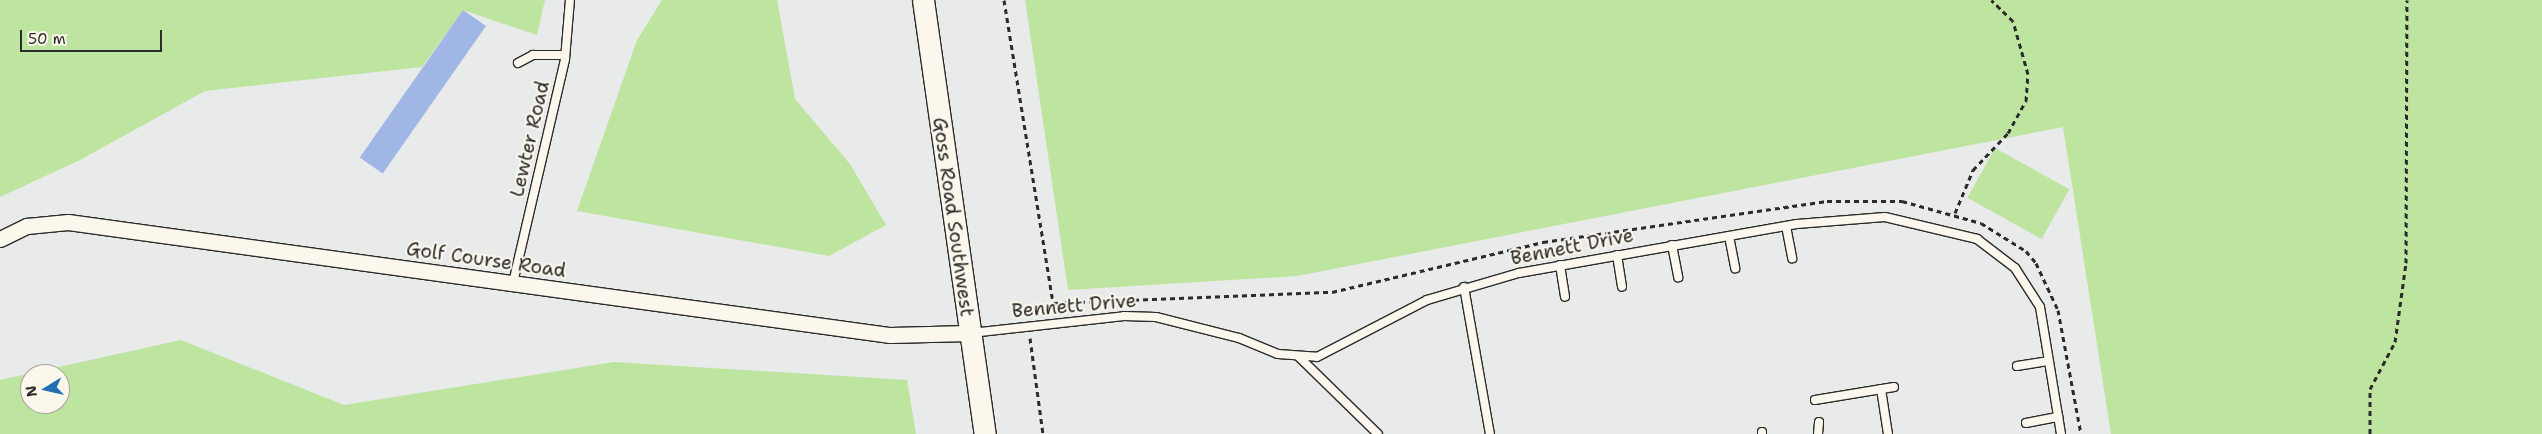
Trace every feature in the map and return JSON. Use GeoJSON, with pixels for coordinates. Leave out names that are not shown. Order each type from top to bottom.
{"type":"FeatureCollection","features":[{"type":"Feature","properties":{"kind":"street","name":"Goss Road Southwest"},"geometry":{"type":"LineString","coordinates":[[923,0],[969,333],[985,434]]}},
{"type":"Feature","properties":{"kind":"street","name":"Golf Course Road"},"geometry":{"type":"LineString","coordinates":[[0,239],[27,226],[68,222],[890,335],[969,333]]}},
{"type":"Feature","properties":{"kind":"lane","name":"Lewter Road"},"geometry":{"type":"LineString","coordinates":[[513,283],[565,55],[570,0]]}},
{"type":"Feature","properties":{"kind":"lane"},"geometry":{"type":"LineString","coordinates":[[518,63],[533,55],[565,55]]}},
{"type":"Feature","properties":{"kind":"lane","name":"Bennett Drive"},"geometry":{"type":"LineString","coordinates":[[969,333],[1028,325],[1156,317],[1299,357],[1335,350],[1388,319],[1464,288],[1560,265],[1786,226],[1885,217],[1977,239],[2016,268],[2040,307],[2061,434]]}},
{"type":"Feature","properties":{"kind":"lane"},"geometry":{"type":"LineString","coordinates":[[1786,226],[1792,258]]}},
{"type":"Feature","properties":{"kind":"lane"},"geometry":{"type":"LineString","coordinates":[[1729,236],[1735,268]]}},
{"type":"Feature","properties":{"kind":"lane"},"geometry":{"type":"LineString","coordinates":[[1672,245],[1678,278]]}},
{"type":"Feature","properties":{"kind":"lane"},"geometry":{"type":"LineString","coordinates":[[1617,255],[1622,287]]}},
{"type":"Feature","properties":{"kind":"lane"},"geometry":{"type":"LineString","coordinates":[[1560,265],[1565,297]]}},
{"type":"Feature","properties":{"kind":"lane"},"geometry":{"type":"LineString","coordinates":[[1464,288],[1490,434]]}},
{"type":"Feature","properties":{"kind":"lane"},"geometry":{"type":"LineString","coordinates":[[1299,357],[1378,434]]}},
{"type":"Feature","properties":{"kind":"lane"},"geometry":{"type":"LineString","coordinates":[[2016,366],[2048,361]]}},
{"type":"Feature","properties":{"kind":"lane"},"geometry":{"type":"LineString","coordinates":[[1815,400],[1894,387]]}},
{"type":"Feature","properties":{"kind":"lane"},"geometry":{"type":"LineString","coordinates":[[1881,389],[1888,434]]}},
{"type":"Feature","properties":{"kind":"lane"},"geometry":{"type":"LineString","coordinates":[[2026,423],[2058,417]]}},
{"type":"Feature","properties":{"kind":"lane"},"geometry":{"type":"LineString","coordinates":[[1818,434],[1819,422]]}},
{"type":"Feature","properties":{"kind":"path"},"geometry":{"type":"LineString","coordinates":[[1004,0],[1053,303],[1332,292],[1510,247],[1827,201],[1902,201],[1955,213],[2004,236],[2026,251],[2042,271],[2058,310],[2081,434]]}},
{"type":"Feature","properties":{"kind":"path"},"geometry":{"type":"LineString","coordinates":[[1955,213],[1973,170],[2008,133],[2026,101],[2028,74],[2013,21],[1991,0]]}},
{"type":"Feature","properties":{"kind":"path"},"geometry":{"type":"LineString","coordinates":[[2370,434],[2370,389],[2395,342],[2406,263],[2407,0]]}},
{"type":"Feature","properties":{"kind":"path"},"geometry":{"type":"LineString","coordinates":[[1028,325],[1043,434]]}},
{"type":"Feature","properties":{"kind":"green space"},"geometry":{"type":"Polygon","coordinates":[[[0,0],[545,0],[537,35],[463,10],[422,67],[205,91],[80,160],[0,197],[0,0]]]}},
{"type":"Feature","properties":{"kind":"green space"},"geometry":{"type":"Polygon","coordinates":[[[662,0],[777,0],[795,99],[850,164],[886,225],[829,256],[577,211],[637,40],[662,0]]]}},
{"type":"Feature","properties":{"kind":"green space"},"geometry":{"type":"Polygon","coordinates":[[[1025,0],[2542,0],[2542,434],[2111,434],[2063,127],[1297,276],[1068,290],[1025,0]]]}},
{"type":"Feature","properties":{"kind":"green space"},"geometry":{"type":"Polygon","coordinates":[[[1995,148],[2069,189],[2042,239],[1967,198],[1995,148]]]}},
{"type":"Feature","properties":{"kind":"green space"},"geometry":{"type":"Polygon","coordinates":[[[181,340],[344,405],[614,362],[907,380],[916,434],[0,434],[0,380],[20,376],[20,414],[70,414],[70,365],[181,340]]]}},
{"type":"Feature","properties":{"kind":"building"},"geometry":{"type":"Polygon","coordinates":[[[463,10],[486,26],[383,174],[360,157],[463,10]]]}}]}
